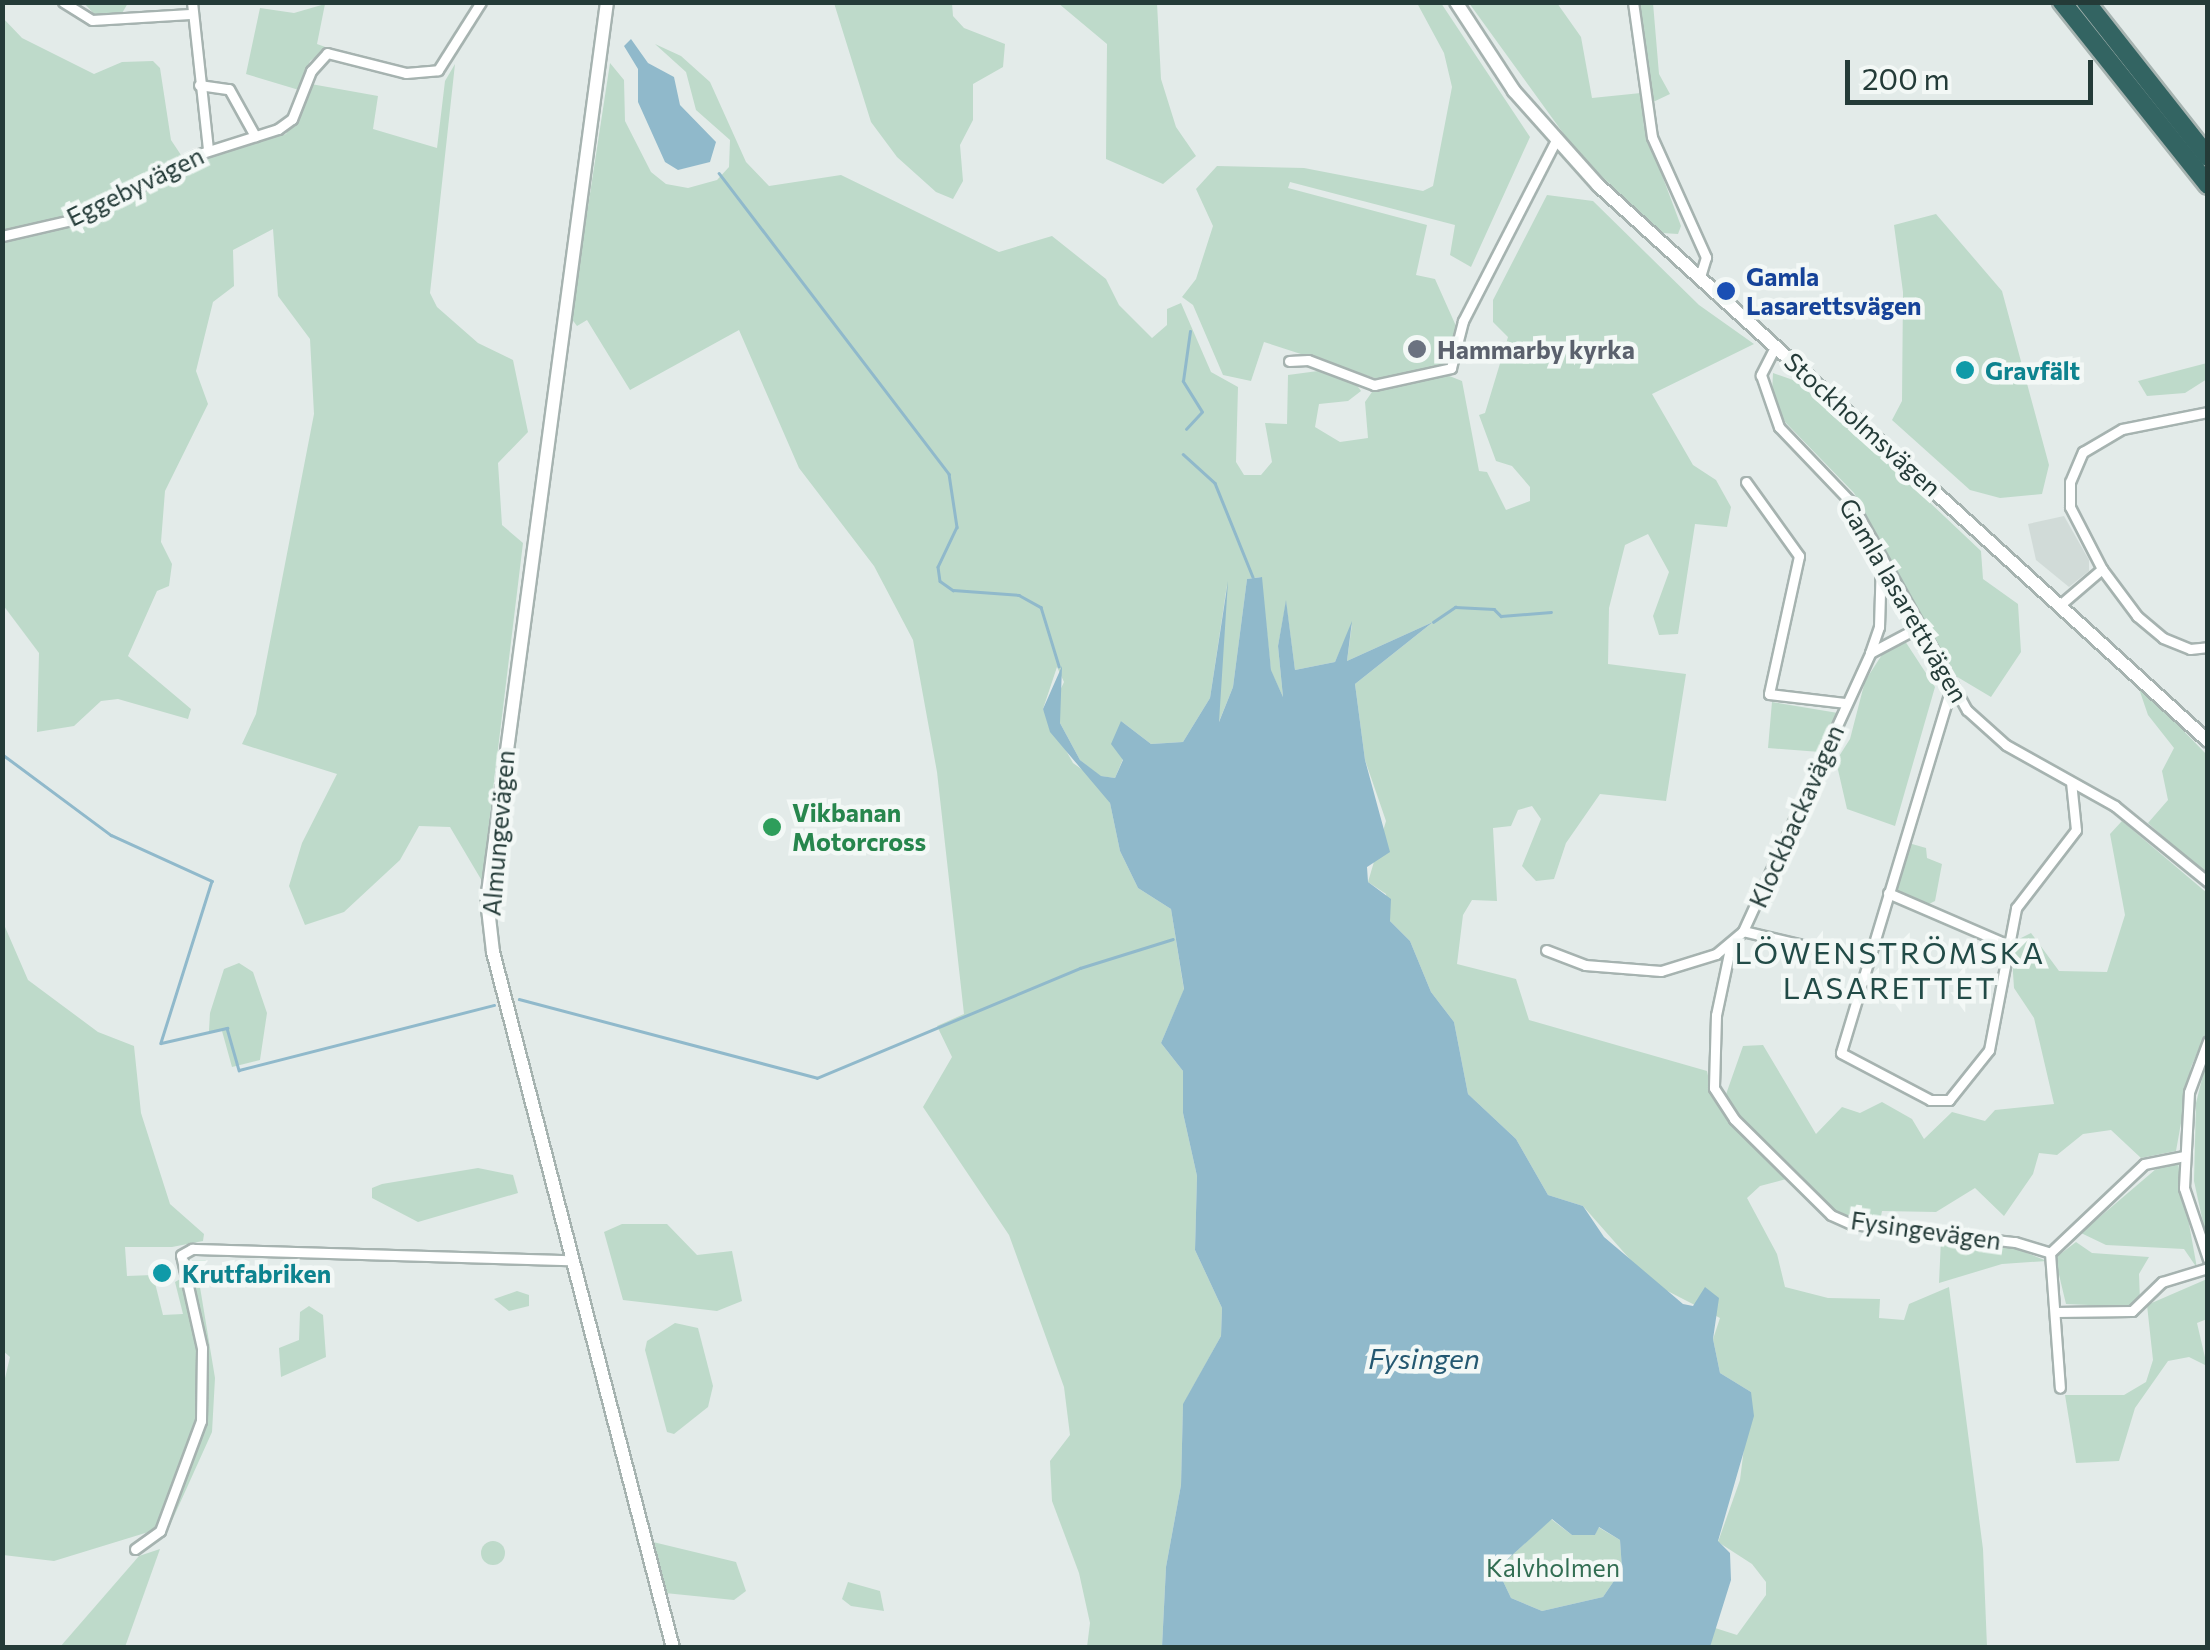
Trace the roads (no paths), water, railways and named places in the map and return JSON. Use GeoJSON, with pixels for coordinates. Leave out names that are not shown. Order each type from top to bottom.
{"type":"FeatureCollection","features":[{"type":"Feature","properties":{"kind":"highway"},"geometry":{"type":"LineString","coordinates":[[2062,2],[2208,186]]}},
{"type":"Feature","properties":{"kind":"highway"},"geometry":{"type":"LineString","coordinates":[[2086,2],[2208,158]]}},
{"type":"Feature","properties":{"kind":"street"},"geometry":{"type":"LineString","coordinates":[[63,2],[92,20],[191,8],[208,150]]}},
{"type":"Feature","properties":{"kind":"street","name":"Eggebyvägen"},"geometry":{"type":"LineString","coordinates":[[2,236],[84,217],[208,150],[255,136],[292,119],[311,71],[327,53],[406,74],[438,70],[481,2]]}},
{"type":"Feature","properties":{"kind":"street","name":"Almungevägen"},"geometry":{"type":"LineString","coordinates":[[606,2],[487,900],[493,952],[673,1648]]}},
{"type":"Feature","properties":{"kind":"street","name":"Stockholmsvägen"},"geometry":{"type":"LineString","coordinates":[[1456,2],[1556,140],[1700,277],[2208,741]]}},
{"type":"Feature","properties":{"kind":"street"},"geometry":{"type":"LineString","coordinates":[[1634,2],[1652,138],[1706,257],[1700,277]]}},
{"type":"Feature","properties":{"kind":"street"},"geometry":{"type":"LineString","coordinates":[[199,84],[229,90],[255,136]]}},
{"type":"Feature","properties":{"kind":"street"},"geometry":{"type":"LineString","coordinates":[[1289,361],[1308,360],[1374,385],[1451,368],[1463,321],[1556,140]]}},
{"type":"Feature","properties":{"kind":"street","name":"Gamla lasarettvägen"},"geometry":{"type":"LineString","coordinates":[[1776,345],[1761,375],[1779,427],[1843,492],[1881,554],[1951,688],[2006,745],[2115,806],[2208,882]]}},
{"type":"Feature","properties":{"kind":"street"},"geometry":{"type":"LineString","coordinates":[[2208,412],[2122,429],[2083,452],[2070,482],[2070,508],[2102,569],[2136,616],[2163,638],[2190,649],[2208,647]]}},
{"type":"Feature","properties":{"kind":"street"},"geometry":{"type":"LineString","coordinates":[[1746,482],[1799,556],[1769,694],[1846,704]]}},
{"type":"Feature","properties":{"kind":"street","name":"Klockbackavägen"},"geometry":{"type":"LineString","coordinates":[[1546,950],[1585,965],[1647,972],[1688,966],[1731,944],[1744,931],[1880,627],[1881,554]]}},
{"type":"Feature","properties":{"kind":"street"},"geometry":{"type":"LineString","coordinates":[[2061,604],[2102,569]]}},
{"type":"Feature","properties":{"kind":"street"},"geometry":{"type":"LineString","coordinates":[[1870,654],[1918,627]]}},
{"type":"Feature","properties":{"kind":"street"},"geometry":{"type":"LineString","coordinates":[[1951,688],[1866,960],[1842,1053],[1930,1100],[1949,1100],[1989,1050],[2005,992],[2006,944],[2016,908],[2076,830],[2071,782]]}},
{"type":"Feature","properties":{"kind":"street"},"geometry":{"type":"LineString","coordinates":[[1888,893],[2006,944]]}},
{"type":"Feature","properties":{"kind":"street"},"geometry":{"type":"LineString","coordinates":[[1744,931],[1866,960]]}},
{"type":"Feature","properties":{"kind":"street","name":"Fysingevägen"},"geometry":{"type":"LineString","coordinates":[[1731,944],[1716,1015],[1714,1088],[1723,1107],[1816,1203],[1851,1224],[2015,1242],[2050,1253]]}},
{"type":"Feature","properties":{"kind":"street"},"geometry":{"type":"LineString","coordinates":[[2208,1041],[2189,1092],[2184,1156],[2184,1188],[2208,1259]]}},
{"type":"Feature","properties":{"kind":"street"},"geometry":{"type":"LineString","coordinates":[[2060,1388],[2050,1253],[2144,1164],[2184,1156]]}},
{"type":"Feature","properties":{"kind":"street"},"geometry":{"type":"LineString","coordinates":[[135,1549],[160,1531],[201,1421],[202,1348],[182,1255],[192,1249],[573,1260]]}},
{"type":"Feature","properties":{"kind":"street"},"geometry":{"type":"LineString","coordinates":[[2055,1312],[2132,1310],[2162,1282],[2208,1268]]}},
{"type":"Feature","properties":{"kind":"water"},"geometry":{"type":"Polygon","coordinates":[[[631,39],[648,63],[674,77],[680,105],[716,142],[710,162],[678,170],[665,162],[638,102],[638,69],[624,46],[631,39]]]}},
{"type":"Feature","properties":{"kind":"water","name":"Fysingen"},"geometry":{"type":"Polygon","coordinates":[[[1262,577],[1271,670],[1283,697],[1278,646],[1286,600],[1295,670],[1335,662],[1352,621],[1347,661],[1433,622],[1355,684],[1365,760],[1390,852],[1367,867],[1368,882],[1391,899],[1390,921],[1410,941],[1431,992],[1454,1022],[1468,1094],[1516,1139],[1548,1195],[1583,1206],[1604,1237],[1683,1304],[1693,1306],[1705,1287],[1719,1298],[1713,1339],[1720,1373],[1751,1392],[1754,1416],[1718,1541],[1730,1553],[1731,1580],[1710,1647],[1162,1647],[1166,1567],[1181,1485],[1183,1404],[1221,1336],[1222,1308],[1195,1250],[1197,1176],[1183,1113],[1183,1071],[1161,1043],[1184,989],[1171,909],[1138,888],[1120,851],[1110,803],[1050,732],[1043,709],[1062,666],[1060,723],[1080,760],[1101,776],[1115,778],[1123,760],[1111,744],[1121,721],[1151,744],[1183,742],[1210,698],[1228,581],[1219,722],[1233,687],[1247,579],[1262,577]],[[1552,1519],[1509,1558],[1502,1579],[1511,1598],[1542,1611],[1603,1597],[1622,1569],[1620,1540],[1599,1527],[1595,1535],[1572,1535],[1552,1519]]]}},
{"type":"Feature","properties":{"kind":"waterway"},"geometry":{"type":"LineString","coordinates":[[719,173],[949,474],[957,527],[938,567],[940,581],[953,590],[1019,595],[1041,607],[1059,666]]}},
{"type":"Feature","properties":{"kind":"waterway"},"geometry":{"type":"LineString","coordinates":[[1186,429],[1202,412],[1183,381],[1190,331]]}},
{"type":"Feature","properties":{"kind":"waterway"},"geometry":{"type":"LineString","coordinates":[[1183,454],[1215,483],[1253,577]]}},
{"type":"Feature","properties":{"kind":"waterway"},"geometry":{"type":"LineString","coordinates":[[1433,622],[1455,607],[1494,609],[1501,616],[1551,612]]}},
{"type":"Feature","properties":{"kind":"waterway"},"geometry":{"type":"LineString","coordinates":[[2,754],[111,835],[212,881],[161,1043],[227,1028],[239,1070],[494,1005]]}},
{"type":"Feature","properties":{"kind":"waterway"},"geometry":{"type":"LineString","coordinates":[[519,999],[817,1078],[1080,968],[1173,939]]}},
{"type":"Feature","properties":{"kind":"place","name":"Gamla Lasarettsvägen"},"geometry":{"type":"Point","coordinates":[1726,291]}},
{"type":"Feature","properties":{"kind":"place","name":"Hammarby kyrka"},"geometry":{"type":"Point","coordinates":[1417,349]}},
{"type":"Feature","properties":{"kind":"place","name":"Gravfält"},"geometry":{"type":"Point","coordinates":[1965,370]}},
{"type":"Feature","properties":{"kind":"place","name":"Vikbanan Motorcross"},"geometry":{"type":"Point","coordinates":[772,827]}},
{"type":"Feature","properties":{"kind":"place","name":"Krutfabriken"},"geometry":{"type":"Point","coordinates":[162,1273]}},
{"type":"Feature","properties":{"kind":"district","name":"LÖWENSTRÖMSKA LASARETTET"},"geometry":{"type":"Point","coordinates":[1890,969]}},
{"type":"Feature","properties":{"kind":"park label","name":"Kalvholmen"},"geometry":{"type":"Point","coordinates":[1553,1567]}}]}
